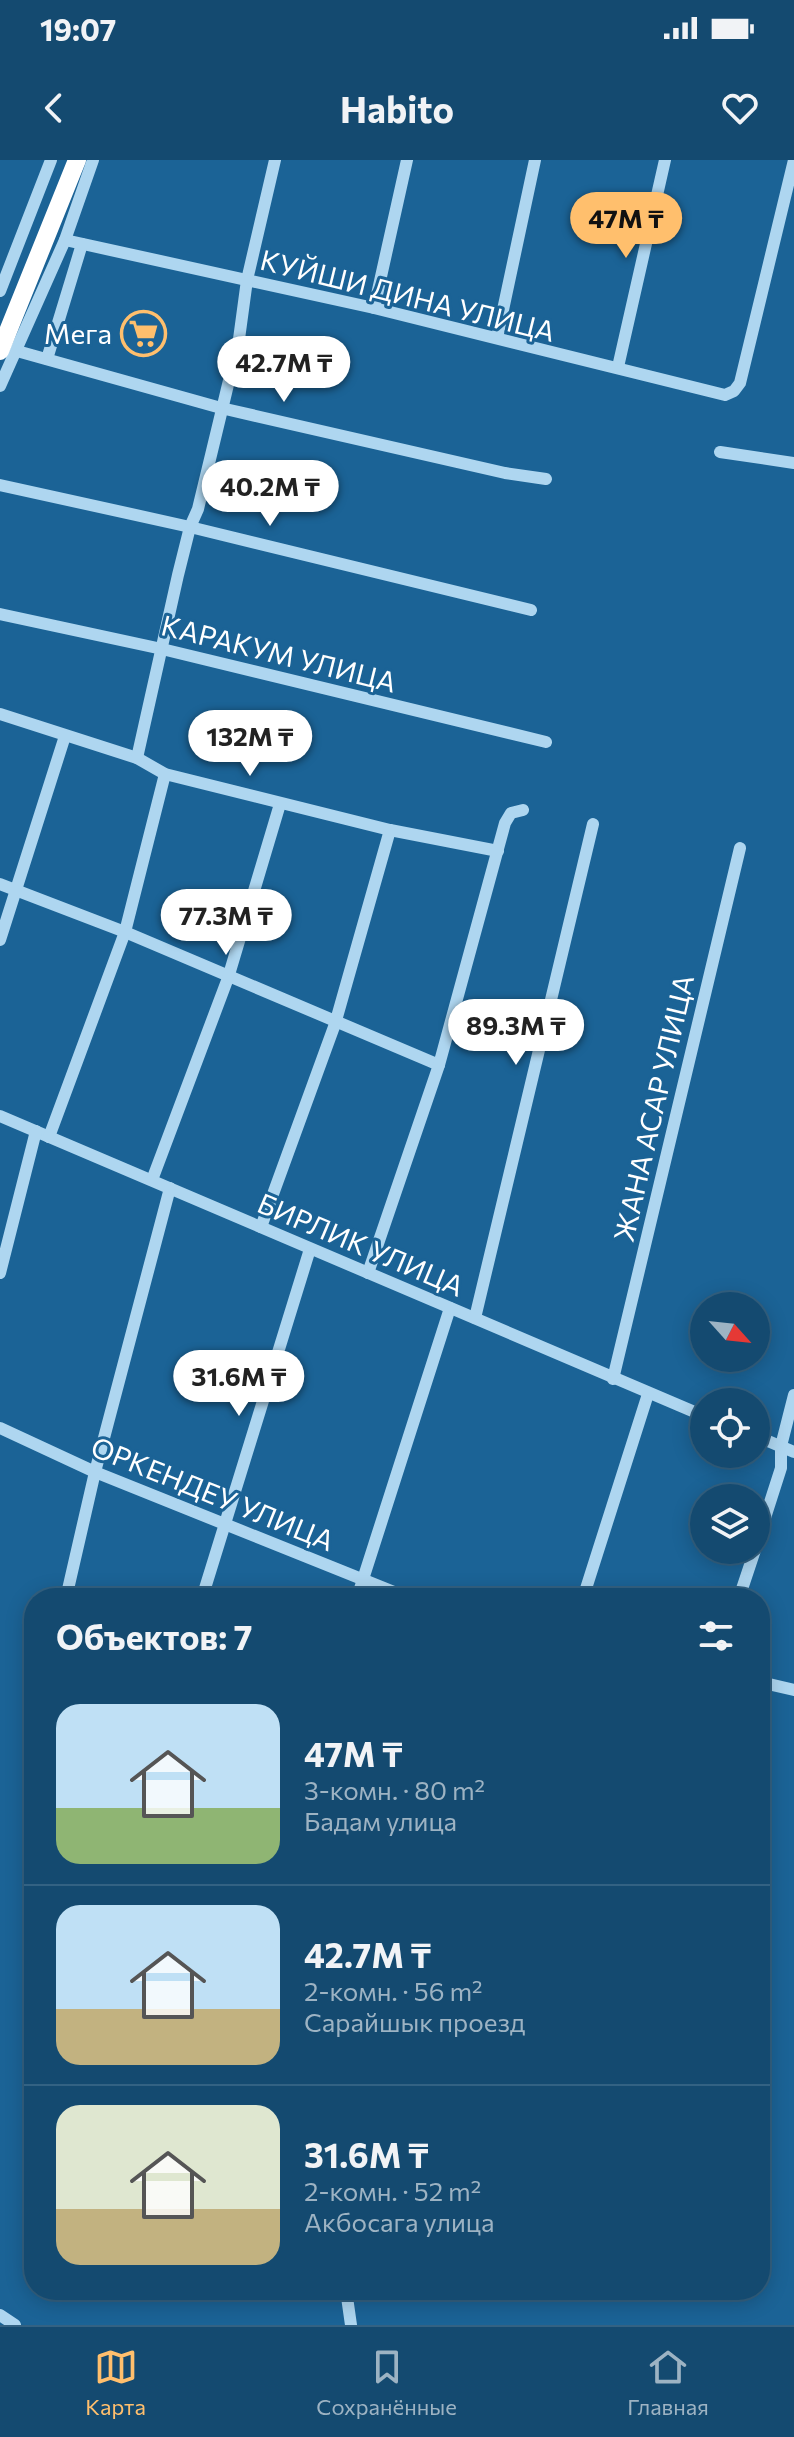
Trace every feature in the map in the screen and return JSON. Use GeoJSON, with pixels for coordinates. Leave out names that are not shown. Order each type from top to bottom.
{"type":"FeatureCollection","features":[{"type":"Feature","properties":{"kind":"highway"},"geometry":{"type":"LineString","coordinates":[[0,328],[67,160]]}},
{"type":"Feature","properties":{"kind":"highway"},"geometry":{"type":"LineString","coordinates":[[8,351],[77,160]]}},
{"type":"Feature","properties":{"kind":"street"},"geometry":{"type":"LineString","coordinates":[[0,291],[51,160]]}},
{"type":"Feature","properties":{"kind":"street"},"geometry":{"type":"LineString","coordinates":[[0,386],[8,351],[65,240],[93,160]]}},
{"type":"Feature","properties":{"kind":"street"},"geometry":{"type":"LineString","coordinates":[[137,758],[190,527],[198,509],[239,339],[247,280],[275,160]]}},
{"type":"Feature","properties":{"kind":"street"},"geometry":{"type":"LineString","coordinates":[[374,308],[407,160]]}},
{"type":"Feature","properties":{"kind":"street"},"geometry":{"type":"LineString","coordinates":[[497,338],[535,160]]}},
{"type":"Feature","properties":{"kind":"street"},"geometry":{"type":"LineString","coordinates":[[618,367],[665,160]]}},
{"type":"Feature","properties":{"kind":"street","name":"КУЙШИ ДИНА УЛИЦА"},"geometry":{"type":"LineString","coordinates":[[65,240],[374,308],[725,395],[738,387],[794,160]]}},
{"type":"Feature","properties":{"kind":"street"},"geometry":{"type":"LineString","coordinates":[[47,359],[82,244]]}},
{"type":"Feature","properties":{"kind":"street"},"geometry":{"type":"LineString","coordinates":[[8,351],[221,408],[505,473],[546,479]]}},
{"type":"Feature","properties":{"kind":"street"},"geometry":{"type":"LineString","coordinates":[[720,452],[794,463]]}},
{"type":"Feature","properties":{"kind":"street"},"geometry":{"type":"LineString","coordinates":[[0,485],[190,527],[531,610]]}},
{"type":"Feature","properties":{"kind":"street","name":"КАРАКУМ УЛИЦА"},"geometry":{"type":"LineString","coordinates":[[0,614],[162,649],[546,742]]}},
{"type":"Feature","properties":{"kind":"street"},"geometry":{"type":"LineString","coordinates":[[0,714],[137,758],[165,774],[390,830],[498,851]]}},
{"type":"Feature","properties":{"kind":"street"},"geometry":{"type":"LineString","coordinates":[[0,940],[65,736]]}},
{"type":"Feature","properties":{"kind":"street"},"geometry":{"type":"LineString","coordinates":[[0,1273],[42,1134],[125,932],[165,774]]}},
{"type":"Feature","properties":{"kind":"street"},"geometry":{"type":"LineString","coordinates":[[152,1180],[228,978],[280,804]]}},
{"type":"Feature","properties":{"kind":"street"},"geometry":{"type":"LineString","coordinates":[[368,1273],[439,1065],[508,817],[523,810]]}},
{"type":"Feature","properties":{"kind":"street"},"geometry":{"type":"LineString","coordinates":[[475,1318],[593,824]]}},
{"type":"Feature","properties":{"kind":"street"},"geometry":{"type":"LineString","coordinates":[[261,1227],[335,1024],[390,830]]}},
{"type":"Feature","properties":{"kind":"street","name":"ЖАНА АСАР УЛИЦА"},"geometry":{"type":"LineString","coordinates":[[613,1379],[740,848]]}},
{"type":"Feature","properties":{"kind":"street"},"geometry":{"type":"LineString","coordinates":[[0,884],[125,932],[335,1024],[439,1065]]}},
{"type":"Feature","properties":{"kind":"street","name":"БИРЛИК УЛИЦА"},"geometry":{"type":"LineString","coordinates":[[0,1116],[690,1410]]}},
{"type":"Feature","properties":{"kind":"street"},"geometry":{"type":"LineString","coordinates":[[68,1588],[95,1472],[170,1188]]}},
{"type":"Feature","properties":{"kind":"street"},"geometry":{"type":"LineString","coordinates":[[205,1588],[310,1249]]}},
{"type":"Feature","properties":{"kind":"street"},"geometry":{"type":"LineString","coordinates":[[361,1588],[450,1308]]}},
{"type":"Feature","properties":{"kind":"street"},"geometry":{"type":"LineString","coordinates":[[586,1588],[648,1394]]}},
{"type":"Feature","properties":{"kind":"street"},"geometry":{"type":"LineString","coordinates":[[770,1502],[781,1468],[781,1446],[794,1395]]}},
{"type":"Feature","properties":{"kind":"street","name":"ОРКЕНДЕУ УЛИЦА"},"geometry":{"type":"LineString","coordinates":[[0,1428],[95,1472],[382,1588]]}},
{"type":"Feature","properties":{"kind":"street"},"geometry":{"type":"LineString","coordinates":[[770,1442],[794,1452]]}},
{"type":"Feature","properties":{"kind":"street"},"geometry":{"type":"LineString","coordinates":[[742,1588],[750,1564]]}},
{"type":"Feature","properties":{"kind":"street"},"geometry":{"type":"LineString","coordinates":[[770,1684],[794,1690]]}},
{"type":"Feature","properties":{"kind":"street"},"geometry":{"type":"LineString","coordinates":[[347,2300],[351,2325]]}},
{"type":"Feature","properties":{"kind":"street"},"geometry":{"type":"LineString","coordinates":[[0,2315],[15,2325]]}},
{"type":"Feature","properties":{"kind":"place","name":"Мега"},"geometry":{"type":"Point","coordinates":[143,333]}}]}
